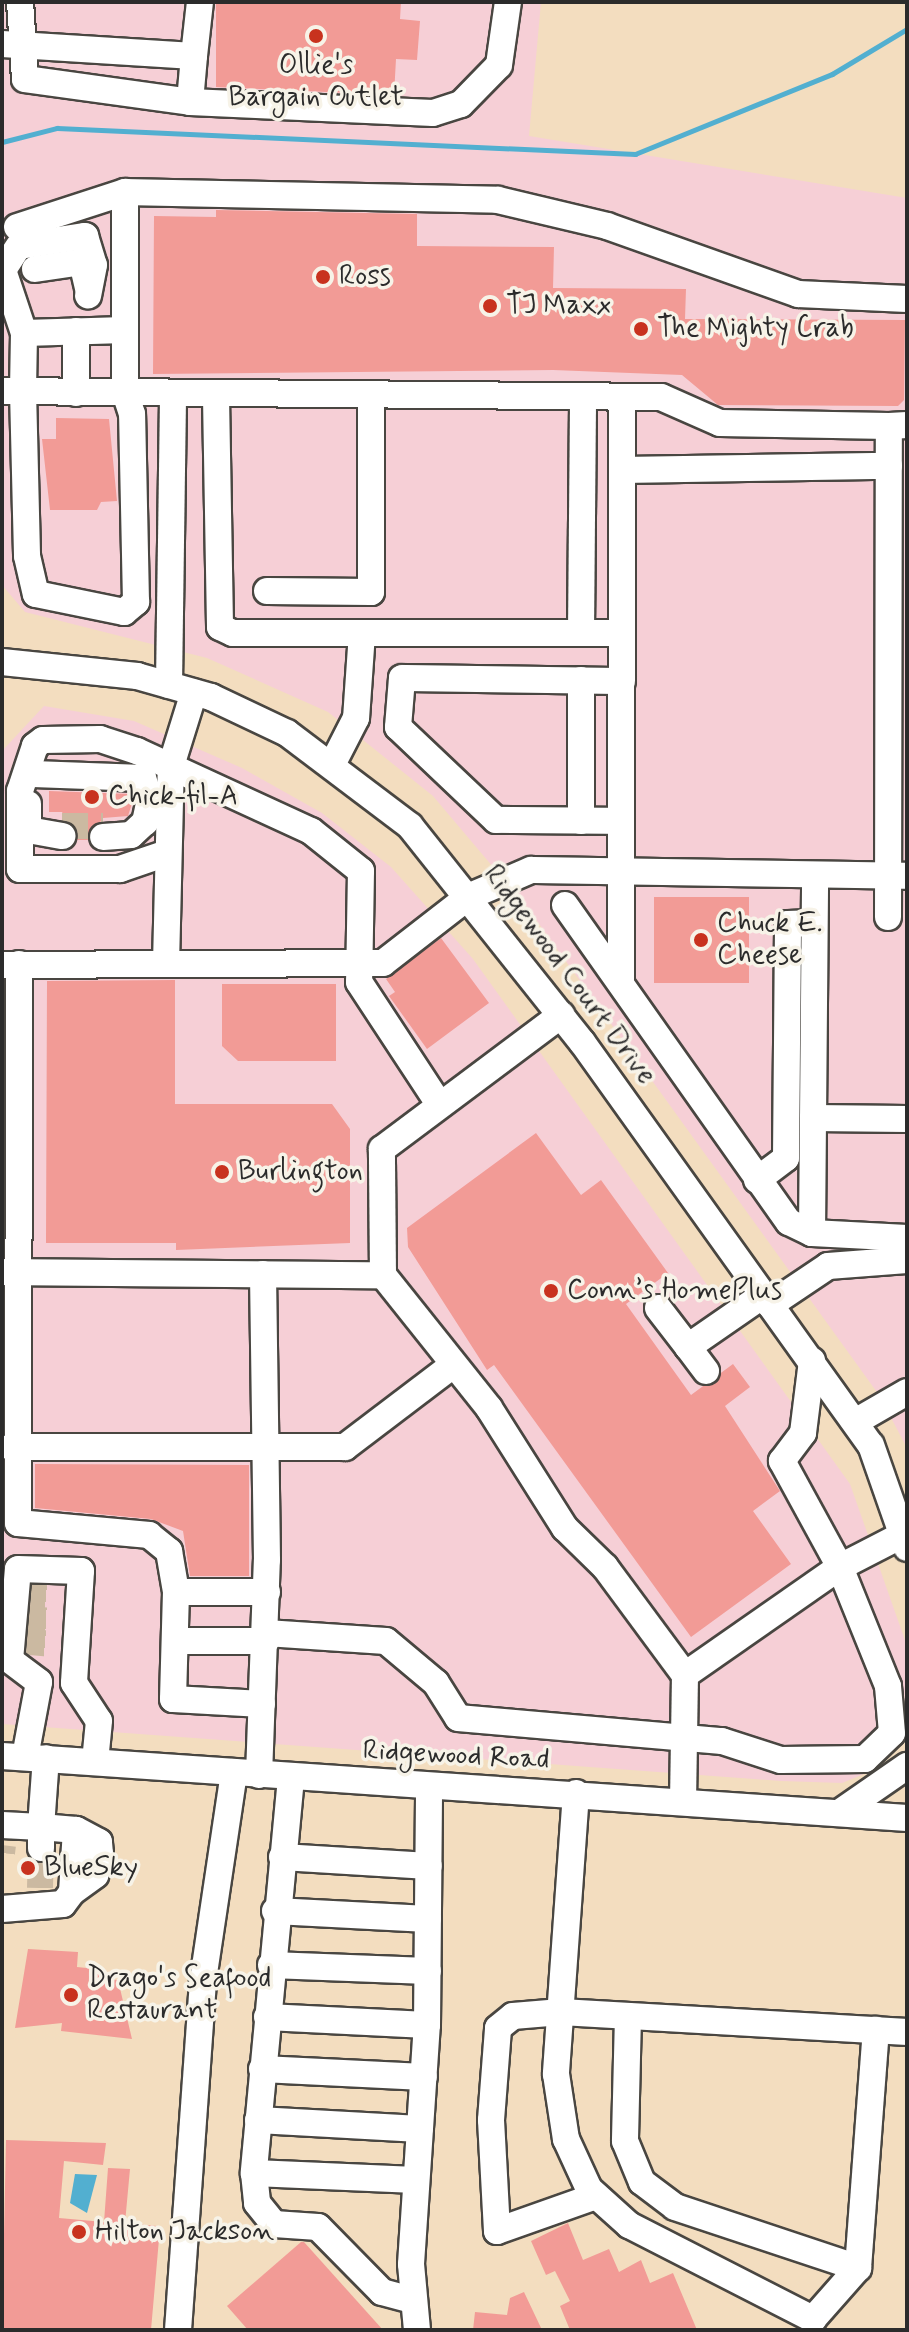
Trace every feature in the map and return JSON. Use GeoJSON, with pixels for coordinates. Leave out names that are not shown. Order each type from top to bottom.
{"type":"FeatureCollection","features":[{"type":"Feature","properties":{"kind":"street"},"geometry":{"type":"LineString","coordinates":[[20,2],[11,44],[25,79],[190,102],[433,113],[461,104],[499,65],[508,2]]}},
{"type":"Feature","properties":{"kind":"street"},"geometry":{"type":"LineString","coordinates":[[190,102],[200,2]]}},
{"type":"Feature","properties":{"kind":"street"},"geometry":{"type":"LineString","coordinates":[[11,44],[194,56]]}},
{"type":"Feature","properties":{"kind":"street"},"geometry":{"type":"LineString","coordinates":[[16,250],[125,192],[498,200],[607,226],[798,294],[907,299]]}},
{"type":"Feature","properties":{"kind":"street"},"geometry":{"type":"LineString","coordinates":[[16,250],[24,333],[13,391],[27,556],[36,594],[124,612],[136,602],[132,414],[125,393],[125,192]]}},
{"type":"Feature","properties":{"kind":"street"},"geometry":{"type":"LineString","coordinates":[[16,250],[82,262],[88,295],[76,393]]}},
{"type":"Feature","properties":{"kind":"street"},"geometry":{"type":"LineString","coordinates":[[24,333],[125,330]]}},
{"type":"Feature","properties":{"kind":"street"},"geometry":{"type":"LineString","coordinates":[[13,391],[216,397],[583,396],[677,399],[728,424],[898,426],[889,466],[898,876],[888,917]]}},
{"type":"Feature","properties":{"kind":"street"},"geometry":{"type":"LineString","coordinates":[[166,964],[171,766],[181,689],[173,394]]}},
{"type":"Feature","properties":{"kind":"street"},"geometry":{"type":"LineString","coordinates":[[267,591],[371,592],[371,396]]}},
{"type":"Feature","properties":{"kind":"street"},"geometry":{"type":"LineString","coordinates":[[581,633],[583,396]]}},
{"type":"Feature","properties":{"kind":"street"},"geometry":{"type":"LineString","coordinates":[[216,397],[220,627],[233,633],[622,633]]}},
{"type":"Feature","properties":{"kind":"street"},"geometry":{"type":"LineString","coordinates":[[621,981],[622,397]]}},
{"type":"Feature","properties":{"kind":"street"},"geometry":{"type":"LineString","coordinates":[[622,470],[889,466]]}},
{"type":"Feature","properties":{"kind":"street"},"geometry":{"type":"LineString","coordinates":[[332,765],[356,718],[362,633]]}},
{"type":"Feature","properties":{"kind":"street","name":"Ridgewood Court Drive"},"geometry":{"type":"LineString","coordinates":[[2,662],[181,689],[287,733],[410,826],[561,1015],[871,1445],[899,1500],[905,1542]]}},
{"type":"Feature","properties":{"kind":"street"},"geometry":{"type":"LineString","coordinates":[[621,821],[496,820],[398,727],[402,678],[622,681]]}},
{"type":"Feature","properties":{"kind":"street"},"geometry":{"type":"LineString","coordinates":[[581,680],[581,821]]}},
{"type":"Feature","properties":{"kind":"street"},"geometry":{"type":"LineString","coordinates":[[167,853],[120,869],[20,869],[15,854],[20,791],[35,746],[43,740],[100,739],[137,751],[311,831],[361,871],[360,964],[365,1000],[439,1104]]}},
{"type":"Feature","properties":{"kind":"street"},"geometry":{"type":"LineString","coordinates":[[62,831],[37,825],[27,814],[33,774],[47,748],[137,751]]}},
{"type":"Feature","properties":{"kind":"street"},"geometry":{"type":"LineString","coordinates":[[33,774],[143,778],[150,799],[145,822],[103,831]]}},
{"type":"Feature","properties":{"kind":"street"},"geometry":{"type":"LineString","coordinates":[[262,1704],[173,1699],[176,1592],[169,1551],[149,1535],[18,1523],[8,1448],[7,964],[383,963],[468,897],[531,870],[898,876]]}},
{"type":"Feature","properties":{"kind":"street"},"geometry":{"type":"LineString","coordinates":[[815,875],[813,1118],[818,1233]]}},
{"type":"Feature","properties":{"kind":"street"},"geometry":{"type":"LineString","coordinates":[[565,905],[789,1222],[818,1233],[907,1235]]}},
{"type":"Feature","properties":{"kind":"street"},"geometry":{"type":"LineString","coordinates":[[757,1180],[786,1158],[788,924],[814,923]]}},
{"type":"Feature","properties":{"kind":"street"},"geometry":{"type":"LineString","coordinates":[[561,1015],[382,1149],[383,1275],[453,1365],[565,1528],[605,1567],[685,1675],[681,1736],[683,1802]]}},
{"type":"Feature","properties":{"kind":"street"},"geometry":{"type":"LineString","coordinates":[[813,1118],[907,1119]]}},
{"type":"Feature","properties":{"kind":"street"},"geometry":{"type":"LineString","coordinates":[[688,1347],[828,1266],[907,1260]]}},
{"type":"Feature","properties":{"kind":"street"},"geometry":{"type":"LineString","coordinates":[[9,1272],[383,1275]]}},
{"type":"Feature","properties":{"kind":"street"},"geometry":{"type":"LineString","coordinates":[[178,2330],[203,1980],[262,1704],[267,1592],[263,1274]]}},
{"type":"Feature","properties":{"kind":"street"},"geometry":{"type":"LineString","coordinates":[[658,1308],[706,1371]]}},
{"type":"Feature","properties":{"kind":"street"},"geometry":{"type":"LineString","coordinates":[[175,1641],[266,1637],[386,1641],[436,1683],[458,1718],[681,1736],[781,1760],[839,1764],[865,1759],[892,1733],[888,1686],[840,1567],[782,1461],[803,1433],[812,1361]]}},
{"type":"Feature","properties":{"kind":"street"},"geometry":{"type":"LineString","coordinates":[[8,1448],[345,1447],[453,1365]]}},
{"type":"Feature","properties":{"kind":"street"},"geometry":{"type":"LineString","coordinates":[[855,1422],[907,1392]]}},
{"type":"Feature","properties":{"kind":"street"},"geometry":{"type":"LineString","coordinates":[[685,1675],[840,1567],[905,1542]]}},
{"type":"Feature","properties":{"kind":"street"},"geometry":{"type":"LineString","coordinates":[[41,1838],[24,1757],[39,1682],[12,1625],[18,1569],[81,1571],[67,1622],[74,1683],[99,1721],[95,1762]]}},
{"type":"Feature","properties":{"kind":"street"},"geometry":{"type":"LineString","coordinates":[[176,1592],[267,1592]]}},
{"type":"Feature","properties":{"kind":"street"},"geometry":{"type":"LineString","coordinates":[[39,1682],[74,1683]]}},
{"type":"Feature","properties":{"kind":"street","name":"Ridgewood Road"},"geometry":{"type":"LineString","coordinates":[[24,1757],[429,1789],[576,1793],[907,1818]]}},
{"type":"Feature","properties":{"kind":"street"},"geometry":{"type":"LineString","coordinates":[[839,1813],[907,1766]]}},
{"type":"Feature","properties":{"kind":"street"},"geometry":{"type":"LineString","coordinates":[[291,1778],[275,1911],[254,2173],[265,2220],[318,2227],[382,2292],[411,2300]]}},
{"type":"Feature","properties":{"kind":"street"},"geometry":{"type":"LineString","coordinates":[[417,2330],[411,2300],[427,2025],[429,1789]]}},
{"type":"Feature","properties":{"kind":"street"},"geometry":{"type":"LineString","coordinates":[[576,1793],[556,2074],[566,2139],[596,2196],[658,2240],[813,2319],[858,2268],[876,2030]]}},
{"type":"Feature","properties":{"kind":"street"},"geometry":{"type":"LineString","coordinates":[[2,1909],[39,1897],[63,1904],[72,1892],[76,1830],[41,1838],[3,1832]]}},
{"type":"Feature","properties":{"kind":"street"},"geometry":{"type":"LineString","coordinates":[[282,1857],[429,1866]]}},
{"type":"Feature","properties":{"kind":"street"},"geometry":{"type":"LineString","coordinates":[[275,1911],[428,1919]]}},
{"type":"Feature","properties":{"kind":"street"},"geometry":{"type":"LineString","coordinates":[[271,1965],[428,1971]]}},
{"type":"Feature","properties":{"kind":"street"},"geometry":{"type":"LineString","coordinates":[[596,2196],[497,2231],[491,2120],[498,2028],[513,2016],[561,2012],[907,2032]]}},
{"type":"Feature","properties":{"kind":"street"},"geometry":{"type":"LineString","coordinates":[[628,2016],[625,2141],[642,2182],[675,2207],[858,2268]]}},
{"type":"Feature","properties":{"kind":"street"},"geometry":{"type":"LineString","coordinates":[[267,2017],[427,2025]]}},
{"type":"Feature","properties":{"kind":"street"},"geometry":{"type":"LineString","coordinates":[[262,2069],[424,2077]]}},
{"type":"Feature","properties":{"kind":"street"},"geometry":{"type":"LineString","coordinates":[[258,2120],[420,2129]]}},
{"type":"Feature","properties":{"kind":"street"},"geometry":{"type":"LineString","coordinates":[[254,2173],[416,2180]]}},
{"type":"Feature","properties":{"kind":"street"},"geometry":{"type":"LineString","coordinates":[[658,2240],[675,2207]]}},
{"type":"Feature","properties":{"kind":"shaded area"},"geometry":{"type":"Polygon","coordinates":[[[2,2],[541,2],[529,136],[907,198],[907,1448],[879,1395],[526,906],[433,796],[328,712],[207,658],[25,612],[2,585],[2,2]]]}},
{"type":"Feature","properties":{"kind":"shaded area"},"geometry":{"type":"Polygon","coordinates":[[[44,706],[134,721],[242,768],[322,813],[391,867],[473,959],[850,1484],[907,1646],[903,1735],[876,1769],[842,1783],[781,1781],[2,1724],[2,751],[44,706]]]}},
{"type":"Feature","properties":{"kind":"water"},"geometry":{"type":"Polygon","coordinates":[[[75,2174],[97,2175],[87,2213],[70,2203],[75,2174]]]}},
{"type":"Feature","properties":{"kind":"building","name":"Ollie's Bargain Outlet"},"geometry":{"type":"Polygon","coordinates":[[[216,2],[401,2],[400,19],[420,21],[417,60],[396,59],[394,95],[216,87],[216,2]]]}},
{"type":"Feature","properties":{"kind":"building"},"geometry":{"type":"Polygon","coordinates":[[[216,210],[417,214],[417,246],[554,247],[553,288],[686,289],[685,319],[905,320],[904,400],[898,406],[718,405],[682,375],[553,370],[153,374],[154,216],[216,217],[216,210]]]}},
{"type":"Feature","properties":{"kind":"building"},"geometry":{"type":"Polygon","coordinates":[[[56,418],[109,419],[117,501],[101,502],[97,510],[50,510],[42,439],[56,439],[56,418]]]}},
{"type":"Feature","properties":{"kind":"building","name":"Chick-fil-A"},"geometry":{"type":"Polygon","coordinates":[[[49,791],[131,794],[133,800],[128,816],[103,818],[88,840],[77,840],[62,812],[49,812],[49,791]]]}},
{"type":"Feature","properties":{"kind":"building","name":"Chuck E. Cheese"},"geometry":{"type":"Polygon","coordinates":[[[654,897],[749,897],[749,983],[654,983],[654,897]]]}},
{"type":"Feature","properties":{"kind":"building"},"geometry":{"type":"Polygon","coordinates":[[[441,938],[489,1003],[427,1049],[389,996],[395,992],[386,979],[441,938]]]}},
{"type":"Feature","properties":{"kind":"building"},"geometry":{"type":"Polygon","coordinates":[[[175,980],[175,1104],[332,1104],[350,1129],[350,1243],[176,1250],[176,1243],[46,1243],[47,981],[175,980]]]}},
{"type":"Feature","properties":{"kind":"building"},"geometry":{"type":"Polygon","coordinates":[[[222,984],[336,984],[336,1061],[238,1061],[222,1046],[222,984]]]}},
{"type":"Feature","properties":{"kind":"building"},"geometry":{"type":"Polygon","coordinates":[[[536,1133],[581,1195],[601,1180],[668,1273],[626,1304],[691,1395],[733,1364],[750,1387],[725,1406],[780,1491],[753,1511],[791,1564],[691,1637],[494,1365],[487,1370],[408,1247],[407,1228],[536,1133]]]}},
{"type":"Feature","properties":{"kind":"building"},"geometry":{"type":"Polygon","coordinates":[[[35,1464],[249,1465],[249,1576],[190,1576],[183,1531],[151,1519],[35,1508],[35,1464]]]}},
{"type":"Feature","properties":{"kind":"building","name":"Drago's Seafood Restaurant"},"geometry":{"type":"Polygon","coordinates":[[[28,1949],[78,1952],[77,1967],[106,1970],[106,1979],[118,1980],[132,2039],[61,2031],[62,2023],[15,2028],[28,1949]]]}},
{"type":"Feature","properties":{"kind":"building","name":"Hilton Jackson"},"geometry":{"type":"Polygon","coordinates":[[[6,2140],[106,2143],[103,2165],[64,2161],[59,2218],[104,2222],[108,2168],[130,2169],[125,2223],[157,2226],[159,2239],[151,2330],[2,2330],[6,2140]]]}},
{"type":"Feature","properties":{"kind":"building"},"geometry":{"type":"Polygon","coordinates":[[[568,2223],[583,2260],[609,2249],[619,2272],[641,2260],[650,2283],[673,2273],[697,2330],[570,2330],[560,2306],[570,2301],[555,2271],[546,2275],[531,2241],[568,2223]]]}},
{"type":"Feature","properties":{"kind":"building"},"geometry":{"type":"Polygon","coordinates":[[[301,2242],[383,2330],[248,2330],[227,2306],[301,2242]]]}},
{"type":"Feature","properties":{"kind":"building"},"geometry":{"type":"Polygon","coordinates":[[[524,2292],[542,2330],[473,2330],[475,2312],[507,2315],[510,2298],[524,2292]]]}},
{"type":"Feature","properties":{"kind":"waterway"},"geometry":{"type":"LineString","coordinates":[[2,142],[57,128],[635,154],[832,74],[907,29]]}},
{"type":"Feature","properties":{"kind":"tunnel"},"geometry":{"type":"LineString","coordinates":[[62,826],[103,826]]}},
{"type":"Feature","properties":{"kind":"tunnel"},"geometry":{"type":"LineString","coordinates":[[20,1595],[57,1598]]}},
{"type":"Feature","properties":{"kind":"tunnel"},"geometry":{"type":"LineString","coordinates":[[20,1619],[56,1621]]}},
{"type":"Feature","properties":{"kind":"tunnel"},"geometry":{"type":"LineString","coordinates":[[19,1641],[56,1644]]}},
{"type":"Feature","properties":{"kind":"tunnel"},"geometry":{"type":"LineString","coordinates":[[2,1853],[3,1845]]}},
{"type":"Feature","properties":{"kind":"tunnel"},"geometry":{"type":"LineString","coordinates":[[40,1888],[41,1848]]}},
{"type":"Feature","properties":{"kind":"place","name":"Ollie's Bargain Outlet"},"geometry":{"type":"Point","coordinates":[316,36]}},
{"type":"Feature","properties":{"kind":"place","name":"Ross"},"geometry":{"type":"Point","coordinates":[323,277]}},
{"type":"Feature","properties":{"kind":"place","name":"TJ Maxx"},"geometry":{"type":"Point","coordinates":[490,306]}},
{"type":"Feature","properties":{"kind":"place","name":"The Mighty Crab"},"geometry":{"type":"Point","coordinates":[641,329]}},
{"type":"Feature","properties":{"kind":"place","name":"Chick-fil-A"},"geometry":{"type":"Point","coordinates":[92,797]}},
{"type":"Feature","properties":{"kind":"place","name":"Chuck E. Cheese"},"geometry":{"type":"Point","coordinates":[701,940]}},
{"type":"Feature","properties":{"kind":"place","name":"Burlington"},"geometry":{"type":"Point","coordinates":[222,1172]}},
{"type":"Feature","properties":{"kind":"place","name":"Conn’s HomePlus"},"geometry":{"type":"Point","coordinates":[551,1291]}},
{"type":"Feature","properties":{"kind":"place","name":"BlueSky"},"geometry":{"type":"Point","coordinates":[28,1868]}},
{"type":"Feature","properties":{"kind":"place","name":"Drago's Seafood Restaurant"},"geometry":{"type":"Point","coordinates":[71,1995]}},
{"type":"Feature","properties":{"kind":"place","name":"Hilton Jackson"},"geometry":{"type":"Point","coordinates":[79,2232]}}]}
